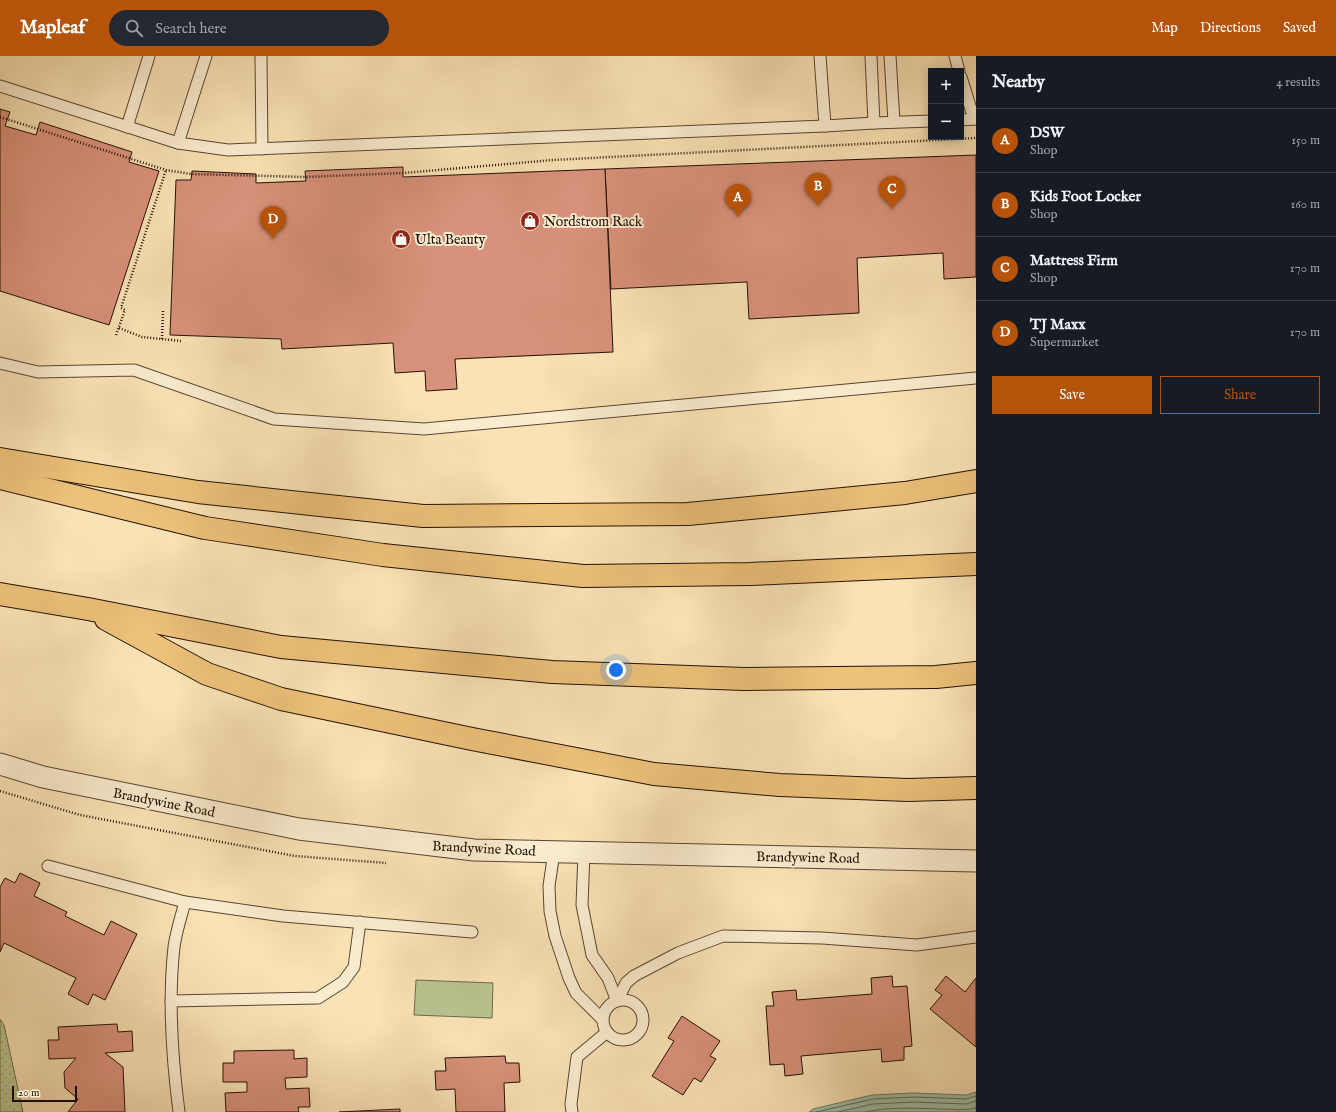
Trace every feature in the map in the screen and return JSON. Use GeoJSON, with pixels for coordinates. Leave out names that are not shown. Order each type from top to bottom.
{"type":"FeatureCollection","features":[{"type":"Feature","properties":{"kind":"highway"},"geometry":{"type":"LineString","coordinates":[[0,459],[198,492],[423,516],[688,514],[905,493],[976,481]]}},
{"type":"Feature","properties":{"kind":"highway"},"geometry":{"type":"LineString","coordinates":[[0,478],[204,528],[384,555],[583,576],[750,574],[976,564]]}},
{"type":"Feature","properties":{"kind":"highway"},"geometry":{"type":"LineString","coordinates":[[0,594],[88,609],[281,647],[552,672],[744,679],[936,677],[976,673]]}},
{"type":"Feature","properties":{"kind":"highway"},"geometry":{"type":"LineString","coordinates":[[88,609],[207,674],[281,699],[472,739],[654,774],[780,785],[908,790],[976,788]]}},
{"type":"Feature","properties":{"kind":"street","name":"Brandywine Road"},"geometry":{"type":"LineString","coordinates":[[0,764],[43,778],[299,829],[474,850],[976,861]]}},
{"type":"Feature","properties":{"kind":"lane"},"geometry":{"type":"LineString","coordinates":[[127,126],[149,56]]}},
{"type":"Feature","properties":{"kind":"lane"},"geometry":{"type":"LineString","coordinates":[[178,143],[206,56]]}},
{"type":"Feature","properties":{"kind":"lane"},"geometry":{"type":"LineString","coordinates":[[261,56],[262,149]]}},
{"type":"Feature","properties":{"kind":"lane"},"geometry":{"type":"LineString","coordinates":[[820,56],[825,126]]}},
{"type":"Feature","properties":{"kind":"lane"},"geometry":{"type":"LineString","coordinates":[[871,56],[874,123]]}},
{"type":"Feature","properties":{"kind":"lane"},"geometry":{"type":"LineString","coordinates":[[890,56],[894,122]]}},
{"type":"Feature","properties":{"kind":"lane"},"geometry":{"type":"LineString","coordinates":[[955,56],[958,68]]}},
{"type":"Feature","properties":{"kind":"lane"},"geometry":{"type":"LineString","coordinates":[[0,86],[178,143],[228,150],[928,121]]}},
{"type":"Feature","properties":{"kind":"lane"},"geometry":{"type":"LineString","coordinates":[[964,86],[975,119],[964,120]]}},
{"type":"Feature","properties":{"kind":"lane"},"geometry":{"type":"LineString","coordinates":[[0,363],[38,372],[134,370],[274,419],[424,429],[976,378]]}},
{"type":"Feature","properties":{"kind":"lane"},"geometry":{"type":"LineString","coordinates":[[554,852],[549,886],[550,911],[555,936],[569,978],[576,993],[603,1020]]}},
{"type":"Feature","properties":{"kind":"lane"},"geometry":{"type":"LineString","coordinates":[[584,852],[582,905],[592,955],[608,978],[617,1001]]}},
{"type":"Feature","properties":{"kind":"lane"},"geometry":{"type":"LineString","coordinates":[[48,866],[185,902],[283,916],[472,932]]}},
{"type":"Feature","properties":{"kind":"lane"},"geometry":{"type":"LineString","coordinates":[[179,1112],[175,1082],[171,1001],[175,945],[185,902]]}},
{"type":"Feature","properties":{"kind":"lane"},"geometry":{"type":"LineString","coordinates":[[171,1001],[318,998],[343,982],[354,966],[360,922]]}},
{"type":"Feature","properties":{"kind":"lane"},"geometry":{"type":"LineString","coordinates":[[617,1001],[626,983],[634,976],[678,953],[723,936],[822,938],[917,945],[976,937]]}},
{"type":"Feature","properties":{"kind":"lane"},"geometry":{"type":"LineString","coordinates":[[617,1001],[630,1001],[635,1004],[642,1015],[640,1028],[631,1038],[618,1039],[607,1032],[604,1026],[604,1014],[607,1008],[611,1003],[617,1001]]}},
{"type":"Feature","properties":{"kind":"lane"},"geometry":{"type":"LineString","coordinates":[[572,1112],[571,1104],[577,1056],[607,1032]]}},
{"type":"Feature","properties":{"kind":"path"},"geometry":{"type":"LineString","coordinates":[[116,335],[125,310],[121,308],[166,170]]}},
{"type":"Feature","properties":{"kind":"path"},"geometry":{"type":"LineString","coordinates":[[162,339],[163,311]]}},
{"type":"Feature","properties":{"kind":"path"},"geometry":{"type":"LineString","coordinates":[[119,328],[142,336],[181,341]]}},
{"type":"Feature","properties":{"kind":"green space"},"geometry":{"type":"Polygon","coordinates":[[[416,980],[493,983],[492,1018],[414,1015],[416,980]]]}},
{"type":"Feature","properties":{"kind":"green space"},"geometry":{"type":"Polygon","coordinates":[[[0,1019],[4,1025],[23,1112],[0,1112],[0,1019]]]}},
{"type":"Feature","properties":{"kind":"water"},"geometry":{"type":"Polygon","coordinates":[[[976,1092],[976,1112],[809,1112],[813,1109],[872,1095],[914,1093],[966,1095],[976,1092]]]}},
{"type":"Feature","properties":{"kind":"building"},"geometry":{"type":"Polygon","coordinates":[[[0,109],[10,112],[5,126],[36,135],[40,122],[132,152],[129,162],[159,171],[109,325],[0,291],[0,109]]]}},
{"type":"Feature","properties":{"kind":"building"},"geometry":{"type":"Polygon","coordinates":[[[976,155],[976,277],[944,279],[943,253],[857,258],[859,313],[749,319],[747,282],[611,289],[605,169],[976,155]]]}},
{"type":"Feature","properties":{"kind":"building"},"geometry":{"type":"Polygon","coordinates":[[[403,167],[403,177],[605,169],[613,352],[455,359],[457,389],[426,391],[425,371],[395,373],[393,343],[282,349],[281,339],[170,335],[176,180],[191,180],[192,171],[256,174],[256,183],[306,181],[305,171],[403,167]]]}},
{"type":"Feature","properties":{"kind":"building"},"geometry":{"type":"Polygon","coordinates":[[[20,873],[40,883],[34,896],[67,912],[65,916],[104,935],[111,921],[137,934],[105,1000],[93,994],[88,1005],[68,994],[76,978],[4,943],[0,952],[0,887],[5,878],[15,883],[20,873]]]}},
{"type":"Feature","properties":{"kind":"building"},"geometry":{"type":"Polygon","coordinates":[[[892,976],[893,987],[907,986],[912,1046],[904,1047],[904,1060],[882,1062],[881,1049],[801,1056],[803,1074],[785,1076],[784,1064],[770,1065],[766,1006],[774,1006],[772,992],[796,990],[797,1000],[872,994],[871,978],[892,976]]]}},
{"type":"Feature","properties":{"kind":"building"},"geometry":{"type":"Polygon","coordinates":[[[946,976],[965,992],[976,978],[976,1047],[930,1009],[942,995],[935,990],[946,976]]]}},
{"type":"Feature","properties":{"kind":"building"},"geometry":{"type":"Polygon","coordinates":[[[682,1016],[720,1041],[710,1056],[716,1059],[701,1082],[694,1078],[683,1095],[652,1076],[674,1041],[668,1038],[682,1016]]]}},
{"type":"Feature","properties":{"kind":"building"},"geometry":{"type":"Polygon","coordinates":[[[117,1024],[118,1032],[132,1031],[133,1051],[105,1053],[123,1067],[125,1112],[68,1112],[78,1099],[65,1088],[64,1072],[76,1058],[49,1059],[48,1040],[59,1040],[58,1027],[117,1024]]]}},
{"type":"Feature","properties":{"kind":"building"},"geometry":{"type":"Polygon","coordinates":[[[294,1050],[294,1059],[307,1058],[307,1077],[285,1078],[286,1089],[309,1088],[310,1107],[298,1107],[299,1112],[226,1112],[225,1093],[247,1092],[247,1082],[223,1082],[223,1063],[234,1063],[234,1051],[294,1050]]]}},
{"type":"Feature","properties":{"kind":"building"},"geometry":{"type":"Polygon","coordinates":[[[505,1056],[506,1063],[519,1063],[520,1082],[504,1083],[505,1112],[456,1112],[455,1089],[436,1090],[435,1071],[446,1071],[445,1058],[505,1056]]]}},
{"type":"Feature","properties":{"kind":"building"},"geometry":{"type":"Polygon","coordinates":[[[400,1109],[400,1112],[339,1112],[400,1109]]]}},
{"type":"Feature","properties":{"kind":"place","name":"Kids Foot Locker"},"geometry":{"type":"Point","coordinates":[818,206]}},
{"type":"Feature","properties":{"kind":"place","name":"Mattress Firm"},"geometry":{"type":"Point","coordinates":[892,209]}},
{"type":"Feature","properties":{"kind":"place","name":"DSW"},"geometry":{"type":"Point","coordinates":[738,217]}},
{"type":"Feature","properties":{"kind":"place","name":"Nordstrom Rack"},"geometry":{"type":"Point","coordinates":[530,221]}},
{"type":"Feature","properties":{"kind":"place","name":"TJ Maxx"},"geometry":{"type":"Point","coordinates":[273,239]}},
{"type":"Feature","properties":{"kind":"place","name":"Ulta Beauty"},"geometry":{"type":"Point","coordinates":[401,239]}}]}
